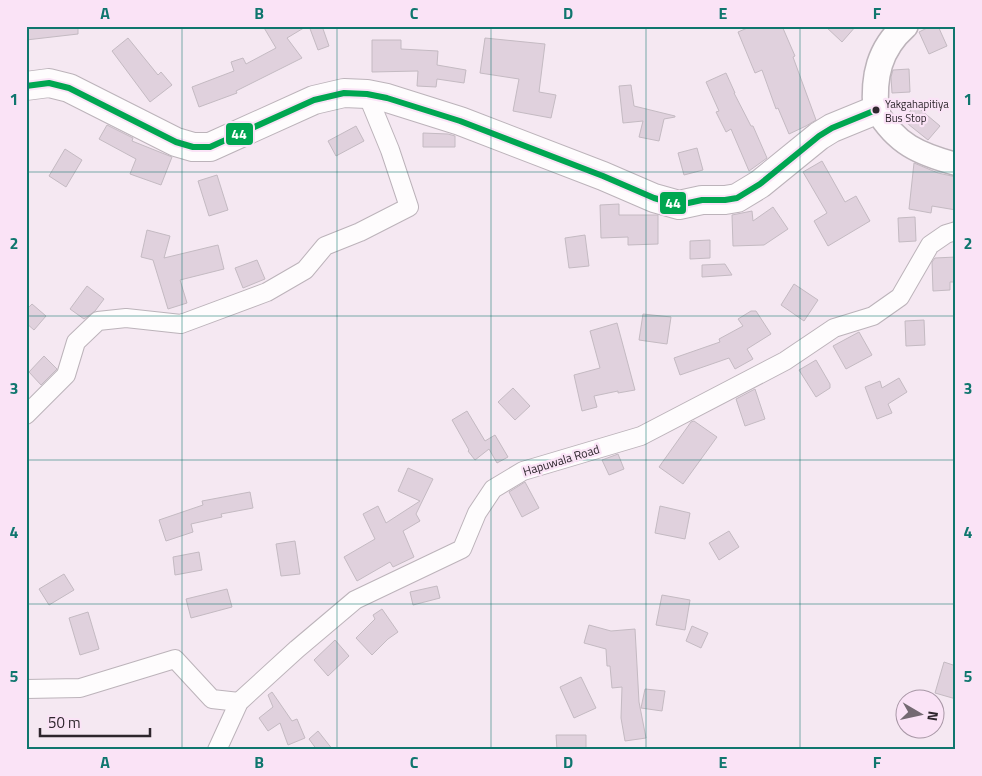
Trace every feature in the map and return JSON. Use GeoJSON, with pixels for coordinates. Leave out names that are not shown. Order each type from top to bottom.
{"type":"FeatureCollection","features":[{"type":"Feature","properties":{"kind":"main road"},"geometry":{"type":"LineString","coordinates":[[26,86],[49,82],[69,88],[151,131],[192,147],[210,147],[314,100],[344,93],[367,94],[460,121],[603,176],[654,198],[679,205],[702,200],[737,198],[760,184],[832,128],[876,110],[875,94],[879,65],[894,36],[905,26]]}},
{"type":"Feature","properties":{"kind":"street"},"geometry":{"type":"LineString","coordinates":[[26,415],[66,375],[76,342],[98,321],[126,318],[181,324],[267,292],[305,270],[325,246],[360,232],[409,207],[390,150],[367,94]]}},
{"type":"Feature","properties":{"kind":"street"},"geometry":{"type":"LineString","coordinates":[[876,110],[892,134],[908,145],[940,160],[956,164]]}},
{"type":"Feature","properties":{"kind":"street","name":"Hapuwala Road"},"geometry":{"type":"LineString","coordinates":[[217,750],[239,702],[297,649],[355,600],[462,549],[477,513],[492,489],[523,470],[641,436],[784,361],[834,328],[873,316],[900,298],[930,246],[946,234],[956,231]]}},
{"type":"Feature","properties":{"kind":"street"},"geometry":{"type":"LineString","coordinates":[[26,689],[80,688],[175,659],[212,699],[239,702]]}},
{"type":"Feature","properties":{"kind":"building"},"geometry":{"type":"Polygon","coordinates":[[[26,26],[78,26],[78,34],[26,40],[26,26]]]}},
{"type":"Feature","properties":{"kind":"building"},"geometry":{"type":"Polygon","coordinates":[[[263,26],[307,26],[287,38],[302,58],[236,91],[237,93],[199,107],[192,87],[234,71],[231,62],[243,58],[246,64],[276,48],[263,26]]]}},
{"type":"Feature","properties":{"kind":"building"},"geometry":{"type":"Polygon","coordinates":[[[309,26],[322,26],[329,46],[318,50],[309,26]]]}},
{"type":"Feature","properties":{"kind":"building"},"geometry":{"type":"Polygon","coordinates":[[[752,26],[782,26],[795,56],[793,57],[816,120],[789,134],[778,108],[776,109],[762,70],[755,73],[738,32],[752,26]]]}},
{"type":"Feature","properties":{"kind":"building"},"geometry":{"type":"Polygon","coordinates":[[[825,26],[856,26],[842,42],[825,26]]]}},
{"type":"Feature","properties":{"kind":"building"},"geometry":{"type":"Polygon","coordinates":[[[931,26],[938,26],[947,46],[929,54],[919,32],[931,26]]]}},
{"type":"Feature","properties":{"kind":"building"},"geometry":{"type":"Polygon","coordinates":[[[128,38],[158,75],[161,72],[172,85],[150,102],[112,51],[128,38]]]}},
{"type":"Feature","properties":{"kind":"building"},"geometry":{"type":"Polygon","coordinates":[[[485,38],[545,44],[539,92],[556,95],[551,118],[513,111],[519,79],[480,73],[485,38]]]}},
{"type":"Feature","properties":{"kind":"building"},"geometry":{"type":"Polygon","coordinates":[[[372,40],[401,40],[401,49],[438,51],[437,65],[466,70],[464,83],[437,79],[436,87],[417,86],[418,71],[372,72],[372,40]]]}},
{"type":"Feature","properties":{"kind":"building"},"geometry":{"type":"Polygon","coordinates":[[[909,69],[910,92],[892,93],[891,77],[893,70],[909,69]]]}},
{"type":"Feature","properties":{"kind":"building"},"geometry":{"type":"Polygon","coordinates":[[[726,73],[767,158],[749,171],[731,129],[726,132],[716,112],[719,111],[706,82],[726,73]]]}},
{"type":"Feature","properties":{"kind":"building"},"geometry":{"type":"Polygon","coordinates":[[[631,85],[634,106],[675,116],[664,119],[659,141],[639,137],[643,121],[623,123],[619,86],[631,85]]]}},
{"type":"Feature","properties":{"kind":"building"},"geometry":{"type":"Polygon","coordinates":[[[915,105],[940,126],[928,140],[903,120],[915,105]]]}},
{"type":"Feature","properties":{"kind":"building"},"geometry":{"type":"Polygon","coordinates":[[[107,125],[133,138],[132,141],[172,157],[161,185],[130,174],[136,159],[99,139],[107,125]]]}},
{"type":"Feature","properties":{"kind":"building"},"geometry":{"type":"Polygon","coordinates":[[[356,126],[364,141],[336,156],[328,141],[356,126]]]}},
{"type":"Feature","properties":{"kind":"building"},"geometry":{"type":"Polygon","coordinates":[[[423,133],[455,136],[455,147],[423,147],[423,133]]]}},
{"type":"Feature","properties":{"kind":"building"},"geometry":{"type":"Polygon","coordinates":[[[697,148],[703,170],[684,175],[678,153],[697,148]]]}},
{"type":"Feature","properties":{"kind":"building"},"geometry":{"type":"Polygon","coordinates":[[[65,149],[82,160],[66,187],[49,176],[65,149]]]}},
{"type":"Feature","properties":{"kind":"building"},"geometry":{"type":"Polygon","coordinates":[[[822,161],[845,202],[856,196],[870,221],[828,246],[814,221],[827,213],[803,172],[822,161]]]}},
{"type":"Feature","properties":{"kind":"building"},"geometry":{"type":"Polygon","coordinates":[[[914,163],[938,173],[956,177],[956,210],[932,206],[931,213],[909,209],[914,163]]]}},
{"type":"Feature","properties":{"kind":"building"},"geometry":{"type":"Polygon","coordinates":[[[217,175],[228,210],[209,216],[198,181],[217,175]]]}},
{"type":"Feature","properties":{"kind":"building"},"geometry":{"type":"Polygon","coordinates":[[[619,204],[619,215],[658,215],[658,244],[628,245],[628,237],[601,238],[600,205],[619,204]]]}},
{"type":"Feature","properties":{"kind":"building"},"geometry":{"type":"Polygon","coordinates":[[[773,207],[788,229],[764,245],[733,246],[732,215],[752,211],[753,221],[773,207]]]}},
{"type":"Feature","properties":{"kind":"building"},"geometry":{"type":"Polygon","coordinates":[[[915,217],[916,241],[899,242],[898,218],[915,217]]]}},
{"type":"Feature","properties":{"kind":"building"},"geometry":{"type":"Polygon","coordinates":[[[147,230],[170,236],[164,258],[218,245],[224,269],[180,280],[187,303],[168,309],[153,260],[141,257],[147,230]]]}},
{"type":"Feature","properties":{"kind":"building"},"geometry":{"type":"Polygon","coordinates":[[[585,235],[589,266],[569,268],[565,238],[585,235]]]}},
{"type":"Feature","properties":{"kind":"building"},"geometry":{"type":"Polygon","coordinates":[[[710,240],[710,258],[690,259],[690,241],[710,240]]]}},
{"type":"Feature","properties":{"kind":"building"},"geometry":{"type":"Polygon","coordinates":[[[956,257],[956,282],[950,282],[950,290],[933,291],[932,262],[935,258],[956,257]]]}},
{"type":"Feature","properties":{"kind":"building"},"geometry":{"type":"Polygon","coordinates":[[[257,260],[265,279],[243,288],[235,268],[257,260]]]}},
{"type":"Feature","properties":{"kind":"building"},"geometry":{"type":"Polygon","coordinates":[[[725,264],[732,275],[702,277],[702,265],[725,264]]]}},
{"type":"Feature","properties":{"kind":"building"},"geometry":{"type":"Polygon","coordinates":[[[794,284],[818,300],[804,321],[781,305],[794,284]]]}},
{"type":"Feature","properties":{"kind":"building"},"geometry":{"type":"Polygon","coordinates":[[[87,286],[104,299],[95,311],[84,319],[70,309],[87,286]]]}},
{"type":"Feature","properties":{"kind":"building"},"geometry":{"type":"Polygon","coordinates":[[[32,304],[46,316],[34,330],[26,323],[26,310],[32,304]]]}},
{"type":"Feature","properties":{"kind":"building"},"geometry":{"type":"Polygon","coordinates":[[[751,311],[756,311],[771,334],[747,349],[753,359],[735,369],[729,358],[680,375],[674,358],[720,342],[719,339],[743,326],[738,319],[751,311]]]}},
{"type":"Feature","properties":{"kind":"building"},"geometry":{"type":"Polygon","coordinates":[[[643,314],[671,317],[667,344],[639,340],[643,314]]]}},
{"type":"Feature","properties":{"kind":"building"},"geometry":{"type":"Polygon","coordinates":[[[924,320],[925,345],[906,346],[905,321],[924,320]]]}},
{"type":"Feature","properties":{"kind":"building"},"geometry":{"type":"Polygon","coordinates":[[[617,323],[635,390],[594,396],[597,407],[582,411],[574,375],[600,368],[590,331],[617,323]]]}},
{"type":"Feature","properties":{"kind":"building"},"geometry":{"type":"Polygon","coordinates":[[[859,332],[872,355],[846,369],[833,346],[859,332]]]}},
{"type":"Feature","properties":{"kind":"building"},"geometry":{"type":"Polygon","coordinates":[[[44,356],[57,369],[41,385],[29,372],[44,356]]]}},
{"type":"Feature","properties":{"kind":"building"},"geometry":{"type":"Polygon","coordinates":[[[816,360],[830,384],[830,388],[816,397],[799,370],[816,360]]]}},
{"type":"Feature","properties":{"kind":"building"},"geometry":{"type":"Polygon","coordinates":[[[899,378],[907,392],[888,404],[892,413],[877,419],[865,387],[880,381],[882,388],[899,378]]]}},
{"type":"Feature","properties":{"kind":"building"},"geometry":{"type":"Polygon","coordinates":[[[513,388],[530,406],[515,420],[498,402],[513,388]]]}},
{"type":"Feature","properties":{"kind":"building"},"geometry":{"type":"Polygon","coordinates":[[[755,389],[765,419],[745,426],[736,399],[755,389]]]}},
{"type":"Feature","properties":{"kind":"building"},"geometry":{"type":"Polygon","coordinates":[[[467,411],[485,441],[495,435],[508,457],[497,463],[489,449],[475,460],[468,451],[452,420],[467,411]]]}},
{"type":"Feature","properties":{"kind":"building"},"geometry":{"type":"Polygon","coordinates":[[[694,421],[717,437],[683,484],[659,467],[691,422],[694,421]]]}},
{"type":"Feature","properties":{"kind":"building"},"geometry":{"type":"Polygon","coordinates":[[[618,454],[624,469],[609,475],[602,460],[618,454]]]}},
{"type":"Feature","properties":{"kind":"building"},"geometry":{"type":"Polygon","coordinates":[[[408,468],[433,479],[416,514],[420,521],[403,531],[414,557],[393,567],[390,562],[357,581],[344,557],[375,539],[363,514],[378,506],[386,523],[420,501],[398,491],[408,468]]]}},
{"type":"Feature","properties":{"kind":"building"},"geometry":{"type":"Polygon","coordinates":[[[525,482],[539,508],[522,517],[509,492],[525,482]]]}},
{"type":"Feature","properties":{"kind":"building"},"geometry":{"type":"Polygon","coordinates":[[[250,492],[253,508],[221,514],[222,517],[191,524],[193,532],[166,541],[159,520],[203,505],[202,501],[250,492]]]}},
{"type":"Feature","properties":{"kind":"building"},"geometry":{"type":"Polygon","coordinates":[[[660,506],[690,513],[685,539],[655,533],[660,506]]]}},
{"type":"Feature","properties":{"kind":"building"},"geometry":{"type":"Polygon","coordinates":[[[729,531],[739,547],[719,560],[709,543],[729,531]]]}},
{"type":"Feature","properties":{"kind":"building"},"geometry":{"type":"Polygon","coordinates":[[[295,541],[300,574],[281,576],[276,544],[295,541]]]}},
{"type":"Feature","properties":{"kind":"building"},"geometry":{"type":"Polygon","coordinates":[[[199,552],[202,570],[175,575],[173,557],[199,552]]]}},
{"type":"Feature","properties":{"kind":"building"},"geometry":{"type":"Polygon","coordinates":[[[64,574],[74,590],[49,605],[39,589],[64,574]]]}},
{"type":"Feature","properties":{"kind":"building"},"geometry":{"type":"Polygon","coordinates":[[[437,586],[440,598],[413,605],[410,592],[437,586]]]}},
{"type":"Feature","properties":{"kind":"building"},"geometry":{"type":"Polygon","coordinates":[[[227,589],[232,607],[191,618],[186,599],[227,589]]]}},
{"type":"Feature","properties":{"kind":"building"},"geometry":{"type":"Polygon","coordinates":[[[662,595],[690,600],[685,630],[656,625],[662,595]]]}},
{"type":"Feature","properties":{"kind":"building"},"geometry":{"type":"Polygon","coordinates":[[[382,609],[398,632],[372,655],[356,638],[375,619],[373,615],[382,609]]]}},
{"type":"Feature","properties":{"kind":"building"},"geometry":{"type":"Polygon","coordinates":[[[88,612],[99,649],[80,655],[69,618],[88,612]]]}},
{"type":"Feature","properties":{"kind":"building"},"geometry":{"type":"Polygon","coordinates":[[[589,625],[611,631],[635,629],[639,702],[646,738],[625,741],[621,718],[622,687],[612,688],[610,666],[607,666],[606,649],[584,643],[589,625]]]}},
{"type":"Feature","properties":{"kind":"building"},"geometry":{"type":"Polygon","coordinates":[[[692,626],[708,633],[701,648],[686,641],[692,626]]]}},
{"type":"Feature","properties":{"kind":"building"},"geometry":{"type":"Polygon","coordinates":[[[335,640],[349,656],[328,676],[314,660],[335,640]]]}},
{"type":"Feature","properties":{"kind":"building"},"geometry":{"type":"Polygon","coordinates":[[[944,662],[956,666],[956,699],[944,696],[944,688],[936,688],[944,662]]]}},
{"type":"Feature","properties":{"kind":"building"},"geometry":{"type":"Polygon","coordinates":[[[581,677],[596,708],[574,718],[560,687],[581,677]]]}},
{"type":"Feature","properties":{"kind":"building"},"geometry":{"type":"Polygon","coordinates":[[[645,689],[665,691],[662,711],[641,708],[645,689]]]}},
{"type":"Feature","properties":{"kind":"building"},"geometry":{"type":"Polygon","coordinates":[[[272,692],[292,721],[297,719],[305,738],[288,745],[280,723],[268,731],[259,718],[273,707],[268,695],[272,692]]]}},
{"type":"Feature","properties":{"kind":"building"},"geometry":{"type":"Polygon","coordinates":[[[318,731],[333,750],[317,750],[309,739],[318,731]]]}},
{"type":"Feature","properties":{"kind":"building"},"geometry":{"type":"Polygon","coordinates":[[[556,735],[586,735],[586,750],[557,750],[556,735]]]}},
{"type":"Feature","properties":{"kind":"transit line","name":"44"},"geometry":{"type":"LineString","coordinates":[[26,86],[49,83],[69,88],[176,142],[193,147],[210,147],[314,100],[344,93],[367,94],[387,98],[460,121],[603,176],[654,198],[679,205],[702,200],[737,198],[760,184],[819,136],[832,128],[876,110]]}},
{"type":"Feature","properties":{"kind":"place","name":"Yakgahapitiya Bus Stop"},"geometry":{"type":"Point","coordinates":[876,110]}}]}
